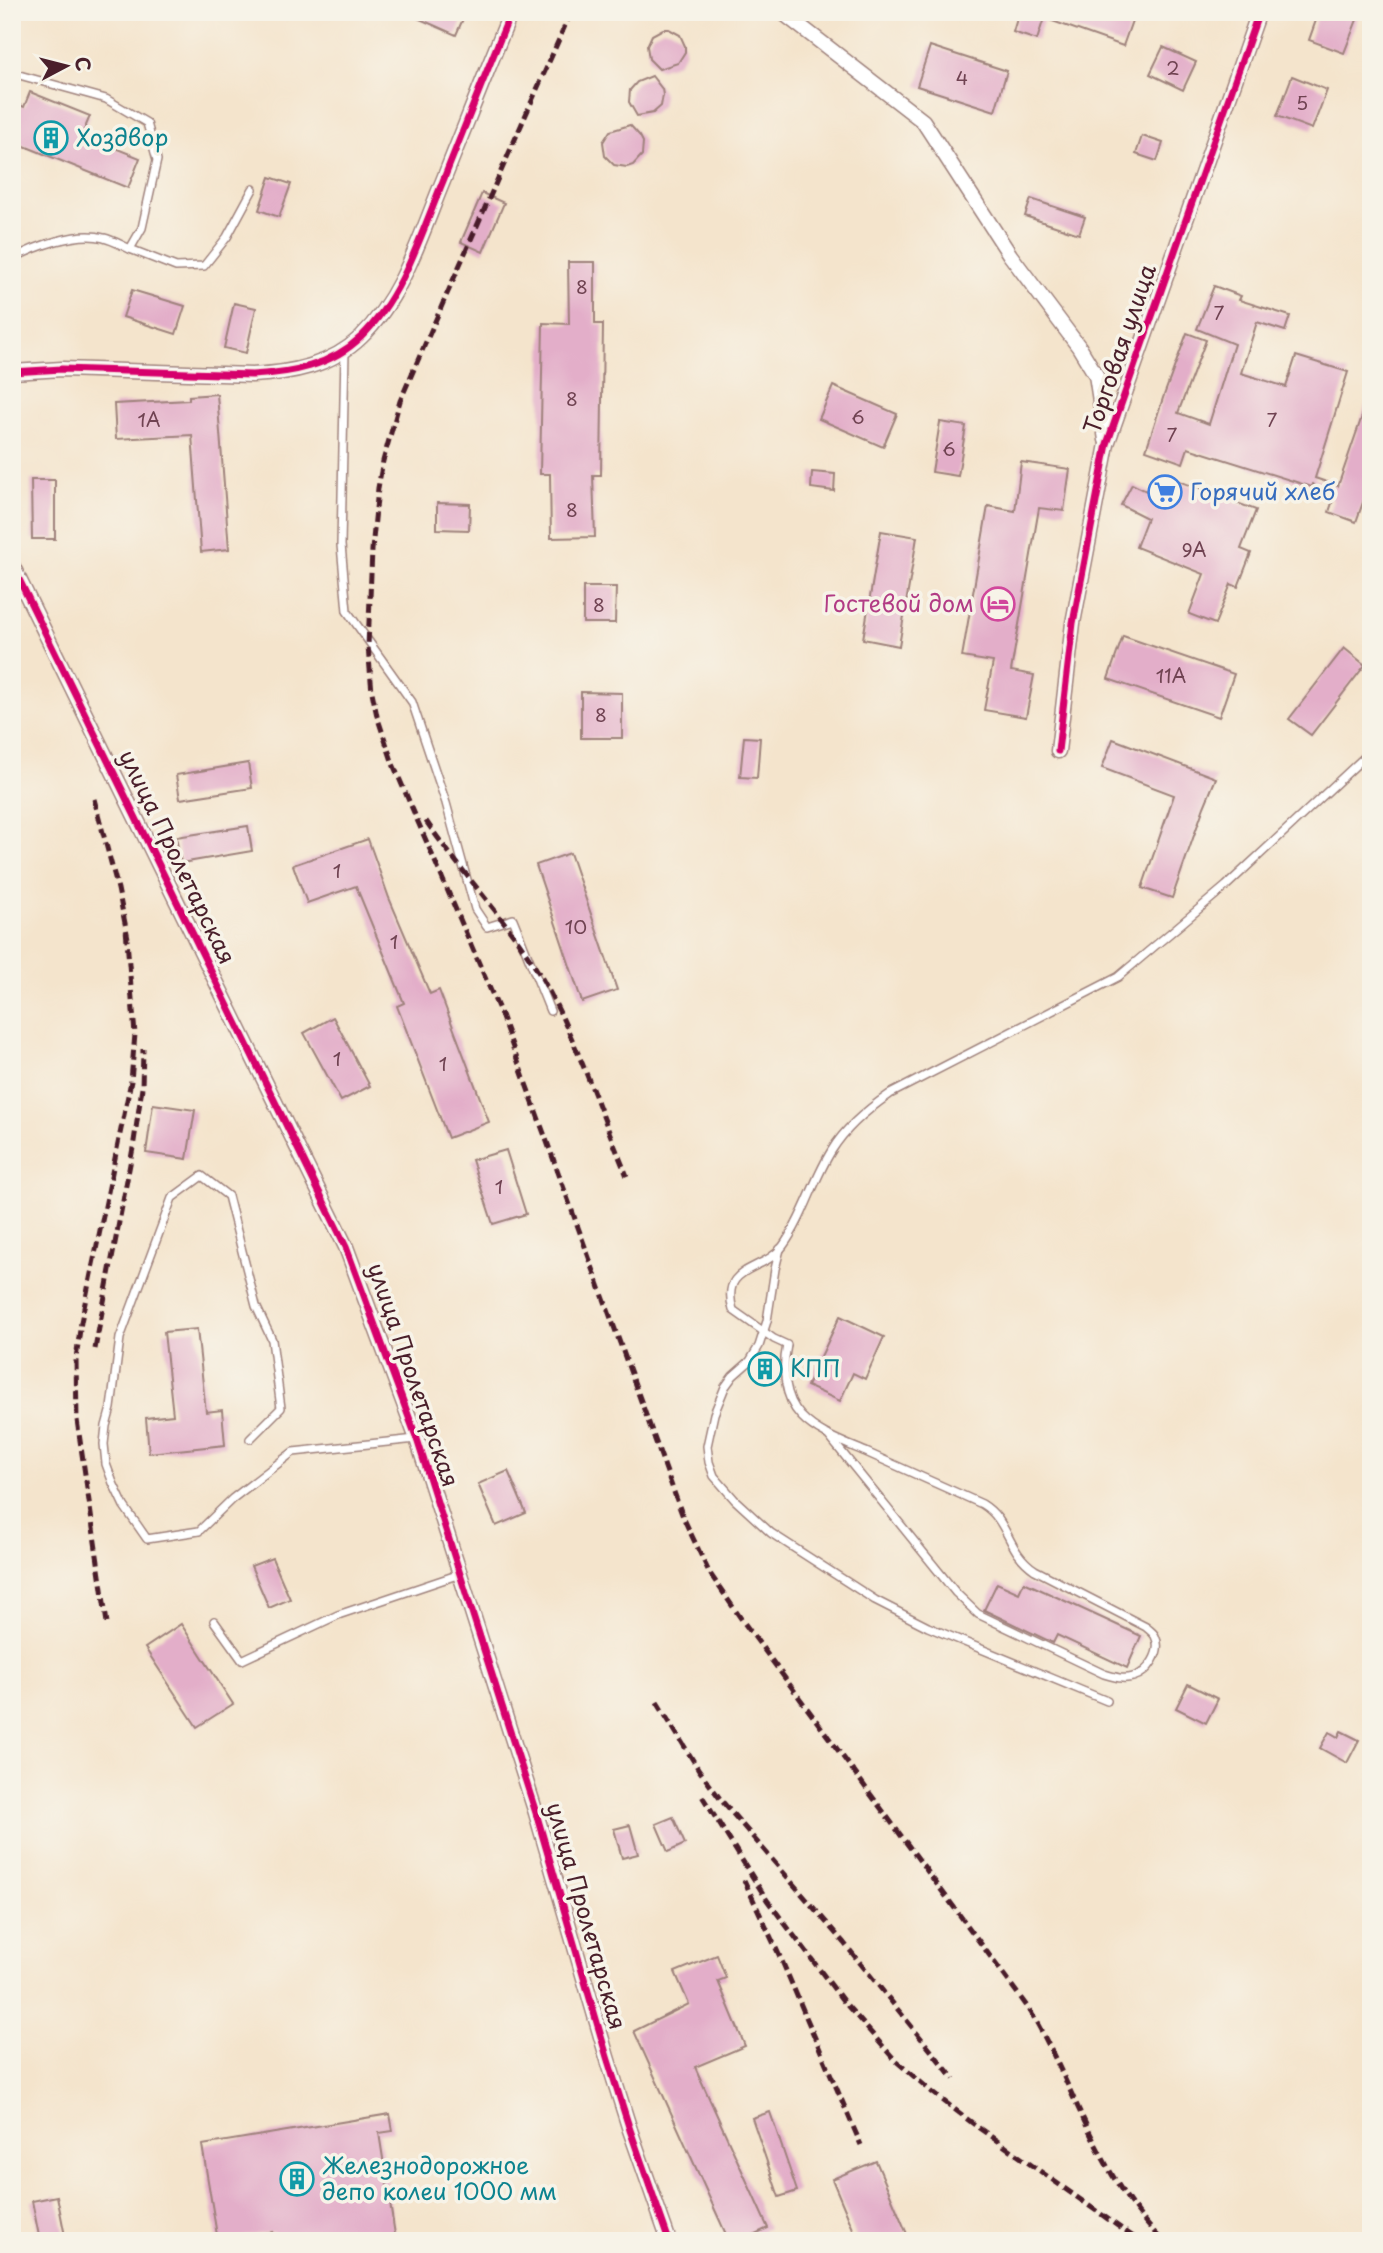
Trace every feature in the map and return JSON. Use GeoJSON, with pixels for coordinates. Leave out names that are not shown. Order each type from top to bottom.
{"type":"FeatureCollection","features":[{"type":"Feature","properties":{"kind":"street"},"geometry":{"type":"LineString","coordinates":[[12,372],[62,369],[252,375],[279,373],[327,360],[345,350],[374,323],[400,281],[419,241],[511,12]]}},
{"type":"Feature","properties":{"kind":"street"},"geometry":{"type":"LineString","coordinates":[[782,12],[923,121],[1010,255],[1079,347],[1096,375],[1107,444]]}},
{"type":"Feature","properties":{"kind":"street","name":"Торговая улица"},"geometry":{"type":"LineString","coordinates":[[1058,751],[1073,623],[1107,444],[1259,12]]}},
{"type":"Feature","properties":{"kind":"street","name":"улица Пролетарская"},"geometry":{"type":"LineString","coordinates":[[12,565],[346,1247],[417,1438],[536,1813],[629,2130],[669,2241]]}},
{"type":"Feature","properties":{"kind":"lane"},"geometry":{"type":"LineString","coordinates":[[12,73],[106,99],[148,123],[157,160],[142,228],[130,249]]}},
{"type":"Feature","properties":{"kind":"lane"},"geometry":{"type":"LineString","coordinates":[[12,259],[29,250],[72,238],[101,237],[176,267],[204,266],[227,237],[253,189]]}},
{"type":"Feature","properties":{"kind":"lane"},"geometry":{"type":"LineString","coordinates":[[12,201],[12,209]]}},
{"type":"Feature","properties":{"kind":"lane"},"geometry":{"type":"LineString","coordinates":[[345,350],[341,545],[347,611],[412,702],[446,803],[475,909],[487,927],[513,919],[550,1012]]}},
{"type":"Feature","properties":{"kind":"lane"},"geometry":{"type":"LineString","coordinates":[[828,1435],[956,1593],[978,1614],[1104,1674],[1121,1679],[1145,1671],[1152,1662],[1157,1647],[1155,1636],[1146,1628],[1022,1562],[994,1511],[828,1435],[800,1416],[792,1403],[784,1372],[787,1345],[733,1310],[729,1292],[741,1273],[780,1249],[832,1150],[874,1104],[1118,977],[1226,887],[1371,751]]}},
{"type":"Feature","properties":{"kind":"lane"},"geometry":{"type":"LineString","coordinates":[[250,1439],[281,1408],[272,1340],[256,1306],[228,1196],[202,1175],[172,1198],[120,1338],[111,1408],[106,1426],[104,1444],[109,1474],[124,1506],[147,1539],[199,1531],[232,1499],[293,1452],[417,1438]]}},
{"type":"Feature","properties":{"kind":"lane"},"geometry":{"type":"LineString","coordinates":[[780,1249],[759,1346],[750,1361],[725,1387],[714,1414],[707,1446],[713,1476],[771,1533],[883,1605],[928,1627],[1107,1701]]}},
{"type":"Feature","properties":{"kind":"lane"},"geometry":{"type":"LineString","coordinates":[[214,1621],[242,1660],[338,1615],[460,1574]]}},
{"type":"Feature","properties":{"kind":"building"},"geometry":{"type":"Polygon","coordinates":[[[404,12],[466,12],[456,35],[404,12]]]}},
{"type":"Feature","properties":{"kind":"building"},"geometry":{"type":"Polygon","coordinates":[[[1019,12],[1135,12],[1123,46],[1044,18],[1037,40],[1013,32],[1019,12]]]}},
{"type":"Feature","properties":{"kind":"building"},"geometry":{"type":"Polygon","coordinates":[[[1319,12],[1360,12],[1344,53],[1309,40],[1319,12]]]}},
{"type":"Feature","properties":{"kind":"building"},"geometry":{"type":"Polygon","coordinates":[[[663,29],[680,35],[685,52],[678,63],[659,69],[649,59],[647,46],[652,35],[663,29]]]}},
{"type":"Feature","properties":{"kind":"building"},"geometry":{"type":"Polygon","coordinates":[[[930,46],[1007,71],[995,111],[917,86],[930,46]]]}},
{"type":"Feature","properties":{"kind":"building"},"geometry":{"type":"Polygon","coordinates":[[[1163,47],[1196,62],[1183,90],[1150,74],[1163,47]]]}},
{"type":"Feature","properties":{"kind":"building"},"geometry":{"type":"Polygon","coordinates":[[[652,76],[662,89],[661,106],[653,113],[637,116],[629,102],[630,90],[637,82],[652,76]]]}},
{"type":"Feature","properties":{"kind":"building"},"geometry":{"type":"Polygon","coordinates":[[[1292,76],[1327,90],[1312,129],[1277,116],[1292,76]]]}},
{"type":"Feature","properties":{"kind":"building","name":"Хоздвор"},"geometry":{"type":"Polygon","coordinates":[[[30,92],[90,116],[82,135],[140,158],[128,188],[12,141],[12,102],[24,107],[30,92]]]}},
{"type":"Feature","properties":{"kind":"building"},"geometry":{"type":"Polygon","coordinates":[[[630,125],[643,142],[642,155],[633,165],[614,165],[605,156],[603,142],[610,131],[630,125]]]}},
{"type":"Feature","properties":{"kind":"building"},"geometry":{"type":"Polygon","coordinates":[[[1142,136],[1163,143],[1157,161],[1136,154],[1142,136]]]}},
{"type":"Feature","properties":{"kind":"building"},"geometry":{"type":"Polygon","coordinates":[[[270,177],[291,184],[279,217],[259,210],[270,177]]]}},
{"type":"Feature","properties":{"kind":"building"},"geometry":{"type":"Polygon","coordinates":[[[482,193],[504,203],[483,252],[461,242],[482,193]]]}},
{"type":"Feature","properties":{"kind":"building"},"geometry":{"type":"Polygon","coordinates":[[[1031,199],[1085,217],[1079,234],[1025,216],[1031,199]]]}},
{"type":"Feature","properties":{"kind":"building"},"geometry":{"type":"Polygon","coordinates":[[[568,262],[595,262],[595,324],[603,324],[601,475],[593,475],[595,537],[551,538],[550,474],[540,474],[543,323],[569,324],[568,262]]]}},
{"type":"Feature","properties":{"kind":"building"},"geometry":{"type":"Polygon","coordinates":[[[1214,286],[1241,296],[1239,300],[1290,316],[1285,331],[1257,322],[1241,373],[1286,387],[1296,356],[1348,372],[1315,478],[1338,486],[1368,399],[1371,400],[1371,480],[1356,522],[1329,512],[1333,500],[1313,484],[1312,487],[1188,448],[1183,463],[1146,450],[1187,333],[1206,340],[1178,413],[1209,424],[1234,344],[1197,329],[1214,286]]]}},
{"type":"Feature","properties":{"kind":"building"},"geometry":{"type":"Polygon","coordinates":[[[132,290],[185,306],[176,334],[123,317],[132,290]]]}},
{"type":"Feature","properties":{"kind":"building"},"geometry":{"type":"Polygon","coordinates":[[[234,303],[256,308],[246,353],[224,348],[234,303]]]}},
{"type":"Feature","properties":{"kind":"building"},"geometry":{"type":"Polygon","coordinates":[[[833,386],[897,414],[883,447],[819,419],[833,386]]]}},
{"type":"Feature","properties":{"kind":"building"},"geometry":{"type":"Polygon","coordinates":[[[217,394],[229,549],[201,552],[192,435],[116,439],[114,404],[189,400],[189,396],[217,394]]]}},
{"type":"Feature","properties":{"kind":"building"},"geometry":{"type":"Polygon","coordinates":[[[940,422],[966,426],[958,476],[932,472],[940,422]]]}},
{"type":"Feature","properties":{"kind":"building"},"geometry":{"type":"Polygon","coordinates":[[[1021,462],[1070,469],[1064,511],[1039,508],[1011,671],[1034,675],[1026,717],[984,710],[993,662],[962,657],[988,506],[1015,511],[1021,462]]]}},
{"type":"Feature","properties":{"kind":"building"},"geometry":{"type":"Polygon","coordinates":[[[812,472],[835,474],[834,491],[811,488],[812,472]]]}},
{"type":"Feature","properties":{"kind":"building"},"geometry":{"type":"Polygon","coordinates":[[[31,480],[55,480],[55,539],[32,539],[31,480]]]}},
{"type":"Feature","properties":{"kind":"building"},"geometry":{"type":"Polygon","coordinates":[[[1176,480],[1256,510],[1241,549],[1251,553],[1238,587],[1231,584],[1215,624],[1189,614],[1204,574],[1136,547],[1147,518],[1121,505],[1132,484],[1167,501],[1176,480]]]}},
{"type":"Feature","properties":{"kind":"building"},"geometry":{"type":"Polygon","coordinates":[[[437,503],[470,504],[469,530],[437,529],[437,503]]]}},
{"type":"Feature","properties":{"kind":"building"},"geometry":{"type":"Polygon","coordinates":[[[881,531],[917,537],[899,646],[863,639],[881,531]]]}},
{"type":"Feature","properties":{"kind":"building"},"geometry":{"type":"Polygon","coordinates":[[[583,587],[616,587],[615,623],[583,623],[583,587]]]}},
{"type":"Feature","properties":{"kind":"building"},"geometry":{"type":"Polygon","coordinates":[[[1123,636],[1234,674],[1219,717],[1108,679],[1123,636]]]}},
{"type":"Feature","properties":{"kind":"building"},"geometry":{"type":"Polygon","coordinates":[[[1344,648],[1365,665],[1311,735],[1289,719],[1344,648]]]}},
{"type":"Feature","properties":{"kind":"building"},"geometry":{"type":"Polygon","coordinates":[[[581,692],[622,693],[622,738],[581,738],[581,692]]]}},
{"type":"Feature","properties":{"kind":"building"},"geometry":{"type":"Polygon","coordinates":[[[744,737],[760,738],[757,778],[740,777],[744,737]]]}},
{"type":"Feature","properties":{"kind":"building"},"geometry":{"type":"Polygon","coordinates":[[[1113,739],[1216,778],[1172,898],[1142,888],[1174,795],[1102,768],[1113,739]]]}},
{"type":"Feature","properties":{"kind":"building"},"geometry":{"type":"Polygon","coordinates":[[[248,763],[252,788],[180,799],[176,775],[248,763]]]}},
{"type":"Feature","properties":{"kind":"building"},"geometry":{"type":"Polygon","coordinates":[[[248,826],[252,851],[181,863],[176,837],[248,826]]]}},
{"type":"Feature","properties":{"kind":"building"},"geometry":{"type":"Polygon","coordinates":[[[368,839],[389,898],[430,994],[439,990],[489,1122],[448,1138],[397,1006],[404,1003],[356,886],[307,903],[293,865],[368,839]]]}},
{"type":"Feature","properties":{"kind":"building"},"geometry":{"type":"Polygon","coordinates":[[[570,853],[617,990],[582,1002],[536,865],[570,853]]]}},
{"type":"Feature","properties":{"kind":"building"},"geometry":{"type":"Polygon","coordinates":[[[333,1017],[370,1086],[341,1101],[304,1033],[333,1017]]]}},
{"type":"Feature","properties":{"kind":"building"},"geometry":{"type":"Polygon","coordinates":[[[153,1104],[195,1110],[187,1159],[146,1153],[153,1104]]]}},
{"type":"Feature","properties":{"kind":"building"},"geometry":{"type":"Polygon","coordinates":[[[506,1150],[526,1214],[493,1224],[472,1160],[506,1150]]]}},
{"type":"Feature","properties":{"kind":"building"},"geometry":{"type":"Polygon","coordinates":[[[840,1316],[884,1337],[865,1379],[853,1373],[840,1401],[807,1386],[840,1316]]]}},
{"type":"Feature","properties":{"kind":"building"},"geometry":{"type":"Polygon","coordinates":[[[197,1329],[206,1412],[222,1410],[225,1445],[149,1453],[146,1418],[173,1415],[164,1332],[197,1329]]]}},
{"type":"Feature","properties":{"kind":"building"},"geometry":{"type":"Polygon","coordinates":[[[508,1471],[526,1513],[496,1526],[478,1484],[508,1471]]]}},
{"type":"Feature","properties":{"kind":"building"},"geometry":{"type":"Polygon","coordinates":[[[272,1558],[290,1599],[269,1608],[251,1566],[272,1558]]]}},
{"type":"Feature","properties":{"kind":"building"},"geometry":{"type":"Polygon","coordinates":[[[1024,1582],[1141,1636],[1127,1668],[1057,1635],[1053,1643],[984,1610],[997,1583],[1019,1593],[1024,1582]]]}},
{"type":"Feature","properties":{"kind":"building"},"geometry":{"type":"Polygon","coordinates":[[[181,1624],[233,1704],[197,1727],[145,1648],[181,1624]]]}},
{"type":"Feature","properties":{"kind":"building"},"geometry":{"type":"Polygon","coordinates":[[[1188,1684],[1218,1699],[1206,1723],[1176,1708],[1188,1684]]]}},
{"type":"Feature","properties":{"kind":"building"},"geometry":{"type":"Polygon","coordinates":[[[1341,1731],[1359,1740],[1347,1763],[1320,1748],[1329,1732],[1338,1737],[1341,1731]]]}},
{"type":"Feature","properties":{"kind":"building"},"geometry":{"type":"Polygon","coordinates":[[[673,1817],[685,1844],[668,1852],[656,1824],[673,1817]]]}},
{"type":"Feature","properties":{"kind":"building"},"geometry":{"type":"Polygon","coordinates":[[[630,1825],[638,1854],[622,1858],[614,1829],[630,1825]]]}},
{"type":"Feature","properties":{"kind":"building"},"geometry":{"type":"Polygon","coordinates":[[[717,1955],[726,1978],[718,1981],[745,2046],[695,2067],[768,2228],[740,2241],[729,2241],[634,2031],[689,2004],[675,1972],[717,1955]]]}},
{"type":"Feature","properties":{"kind":"building"},"geometry":{"type":"Polygon","coordinates":[[[770,2112],[797,2191],[779,2197],[752,2118],[770,2112]]]}},
{"type":"Feature","properties":{"kind":"building","name":"Железнодорожное депо колеи 1000 мм"},"geometry":{"type":"Polygon","coordinates":[[[390,2114],[393,2131],[379,2133],[396,2241],[275,2241],[273,2232],[218,2241],[202,2145],[390,2114]]]}},
{"type":"Feature","properties":{"kind":"building"},"geometry":{"type":"Polygon","coordinates":[[[876,2161],[910,2241],[858,2241],[832,2179],[876,2161]]]}},
{"type":"Feature","properties":{"kind":"building"},"geometry":{"type":"Polygon","coordinates":[[[57,2196],[66,2241],[40,2241],[32,2201],[57,2196]]]}},
{"type":"Feature","properties":{"kind":"railway"},"geometry":{"type":"LineString","coordinates":[[571,12],[400,401],[383,461],[372,550],[368,646],[377,716],[393,764],[500,1012],[683,1517],[709,1572],[1029,2009],[1104,2160],[1140,2216],[1163,2241]]}},
{"type":"Feature","properties":{"kind":"railway"},"geometry":{"type":"LineString","coordinates":[[94,799],[128,938]]}},
{"type":"Feature","properties":{"kind":"railway"},"geometry":{"type":"LineString","coordinates":[[426,821],[514,935],[540,975],[576,1048],[627,1176]]}},
{"type":"Feature","properties":{"kind":"railway"},"geometry":{"type":"LineString","coordinates":[[107,1623],[77,1420],[76,1359],[81,1322],[131,1081],[135,1034],[126,929]]}},
{"type":"Feature","properties":{"kind":"railway"},"geometry":{"type":"LineString","coordinates":[[95,1349],[133,1148],[142,1088],[143,1049]]}},
{"type":"Feature","properties":{"kind":"railway"},"geometry":{"type":"LineString","coordinates":[[657,1702],[721,1800],[844,1943],[954,2079]]}},
{"type":"Feature","properties":{"kind":"railway"},"geometry":{"type":"LineString","coordinates":[[702,1796],[767,1900],[844,2002],[895,2060],[979,2128],[1139,2241]]}},
{"type":"Feature","properties":{"kind":"railway"},"geometry":{"type":"LineString","coordinates":[[744,1880],[861,2145]]}},
{"type":"Feature","properties":{"kind":"cycle path"},"geometry":{"type":"LineString","coordinates":[[12,372],[62,369],[267,374],[310,366],[349,347],[376,321],[410,264],[511,12]]}},
{"type":"Feature","properties":{"kind":"cycle path"},"geometry":{"type":"LineString","coordinates":[[1058,751],[1073,623],[1107,444],[1259,12]]}},
{"type":"Feature","properties":{"kind":"cycle path"},"geometry":{"type":"LineString","coordinates":[[12,565],[346,1247],[417,1439],[536,1813],[607,2057],[669,2241]]}},
{"type":"Feature","properties":{"kind":"place","name":"Хоздвор"},"geometry":{"type":"Point","coordinates":[51,138]}},
{"type":"Feature","properties":{"kind":"place","name":"Горячий хлеб"},"geometry":{"type":"Point","coordinates":[1165,492]}},
{"type":"Feature","properties":{"kind":"place","name":"Гостевой дом"},"geometry":{"type":"Point","coordinates":[998,604]}},
{"type":"Feature","properties":{"kind":"place","name":"КПП"},"geometry":{"type":"Point","coordinates":[765,1369]}},
{"type":"Feature","properties":{"kind":"place","name":"Железнодорожное депо колеи 1000 мм"},"geometry":{"type":"Point","coordinates":[297,2179]}}]}
